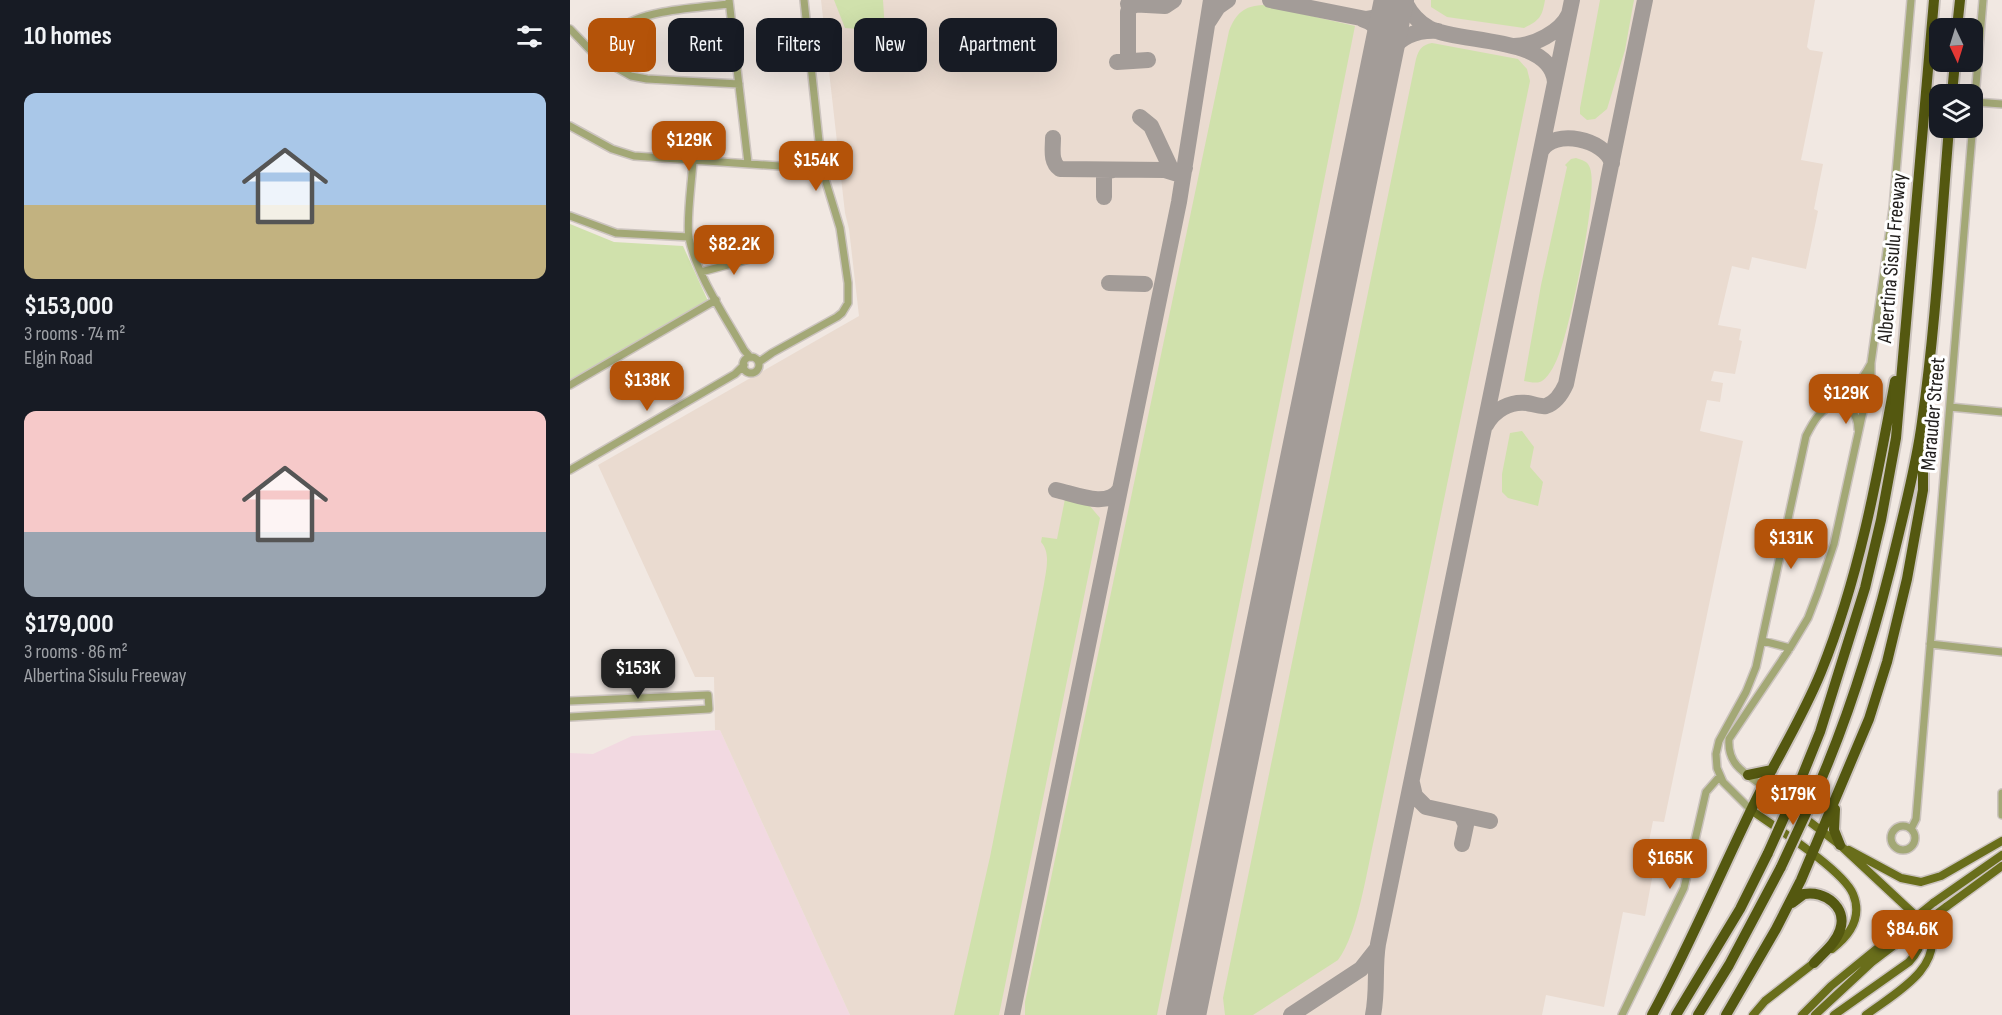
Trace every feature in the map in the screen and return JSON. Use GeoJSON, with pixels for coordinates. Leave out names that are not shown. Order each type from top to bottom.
{"type":"FeatureCollection","features":[{"type":"Feature","properties":{"kind":"highway","name":"Albertina Sisulu Freeway"},"geometry":{"type":"LineString","coordinates":[[1676,1015],[1740,909],[1799,784],[1820,732],[1865,588],[1881,520],[1896,438],[1934,0]]}},
{"type":"Feature","properties":{"kind":"highway"},"geometry":{"type":"LineString","coordinates":[[1958,18],[1960,0]]}},
{"type":"Feature","properties":{"kind":"highway"},"geometry":{"type":"LineString","coordinates":[[1698,1015],[1729,965],[1781,867],[1814,796],[1838,742],[1884,597],[1912,482],[1922,423],[1930,358],[1948,138]]}},
{"type":"Feature","properties":{"kind":"highway"},"geometry":{"type":"LineString","coordinates":[[1652,1015],[1821,671],[1850,586],[1868,520],[1905,323]]}},
{"type":"Feature","properties":{"kind":"highway"},"geometry":{"type":"LineString","coordinates":[[1776,929],[1837,796],[1869,719],[1887,662],[1907,579],[1923,490],[1922,423]]}},
{"type":"Feature","properties":{"kind":"highway"},"geometry":{"type":"LineString","coordinates":[[1748,776],[1772,770]]}},
{"type":"Feature","properties":{"kind":"highway"},"geometry":{"type":"LineString","coordinates":[[1837,796],[1834,830],[1840,845]]}},
{"type":"Feature","properties":{"kind":"highway"},"geometry":{"type":"LineString","coordinates":[[1726,1015],[1793,903],[1800,896],[1814,893],[1831,900],[1841,916],[1840,930],[1814,963]]}},
{"type":"Feature","properties":{"kind":"main road"},"geometry":{"type":"LineString","coordinates":[[1763,786],[1840,845],[1929,928],[1933,944],[1919,973],[1866,1015]]}},
{"type":"Feature","properties":{"kind":"main road"},"geometry":{"type":"LineString","coordinates":[[1751,810],[1812,853],[1846,883],[1854,895],[1856,907],[1856,920],[1842,941],[1765,1001],[1753,1015]]}},
{"type":"Feature","properties":{"kind":"main road"},"geometry":{"type":"LineString","coordinates":[[1840,845],[1866,857],[1901,878],[1921,882],[1941,876],[2002,841]]}},
{"type":"Feature","properties":{"kind":"main road"},"geometry":{"type":"LineString","coordinates":[[1815,1015],[1934,903],[2002,855]]}},
{"type":"Feature","properties":{"kind":"main road"},"geometry":{"type":"LineString","coordinates":[[1802,1015],[1831,986],[1899,936],[1946,907],[2002,866]]}},
{"type":"Feature","properties":{"kind":"main road"},"geometry":{"type":"LineString","coordinates":[[1834,1015],[1910,962],[1918,952],[1922,942],[1921,932],[1897,897]]}},
{"type":"Feature","properties":{"kind":"street"},"geometry":{"type":"LineString","coordinates":[[570,470],[735,374],[750,362],[772,353],[837,317],[848,303],[848,283],[840,228],[822,169],[804,0]]}},
{"type":"Feature","properties":{"kind":"street"},"geometry":{"type":"LineString","coordinates":[[1763,786],[1740,769],[1729,754],[1729,739],[1808,618],[1834,544],[1871,375],[1893,208],[1911,0]]}},
{"type":"Feature","properties":{"kind":"street","name":"Marauder Street"},"geometry":{"type":"LineString","coordinates":[[1976,84],[1983,0]]}},
{"type":"Feature","properties":{"kind":"street"},"geometry":{"type":"LineString","coordinates":[[643,18],[670,11],[729,2],[748,163]]}},
{"type":"Feature","properties":{"kind":"street"},"geometry":{"type":"LineString","coordinates":[[571,32],[588,47]]}},
{"type":"Feature","properties":{"kind":"street"},"geometry":{"type":"LineString","coordinates":[[622,72],[638,78],[739,84]]}},
{"type":"Feature","properties":{"kind":"street"},"geometry":{"type":"LineString","coordinates":[[1983,103],[2002,104]]}},
{"type":"Feature","properties":{"kind":"street"},"geometry":{"type":"LineString","coordinates":[[570,126],[595,141],[634,156],[822,169]]}},
{"type":"Feature","properties":{"kind":"street","name":"Marauder Street"},"geometry":{"type":"LineString","coordinates":[[1911,829],[1916,819],[1972,138]]}},
{"type":"Feature","properties":{"kind":"street"},"geometry":{"type":"LineString","coordinates":[[693,160],[689,237],[701,272],[750,362]]}},
{"type":"Feature","properties":{"kind":"street"},"geometry":{"type":"LineString","coordinates":[[570,216],[616,233],[689,237]]}},
{"type":"Feature","properties":{"kind":"street"},"geometry":{"type":"LineString","coordinates":[[701,272],[761,256]]}},
{"type":"Feature","properties":{"kind":"street"},"geometry":{"type":"LineString","coordinates":[[570,384],[716,300]]}},
{"type":"Feature","properties":{"kind":"street"},"geometry":{"type":"LineString","coordinates":[[1751,810],[1732,794],[1719,776],[1716,761],[1717,747],[1746,692],[1756,667],[1804,443],[1814,420],[1858,385],[1871,363]]}},
{"type":"Feature","properties":{"kind":"street"},"geometry":{"type":"LineString","coordinates":[[1832,404],[1850,408],[1856,415],[1857,445]]}},
{"type":"Feature","properties":{"kind":"street"},"geometry":{"type":"LineString","coordinates":[[1950,407],[2002,412]]}},
{"type":"Feature","properties":{"kind":"street"},"geometry":{"type":"LineString","coordinates":[[1763,641],[1790,648]]}},
{"type":"Feature","properties":{"kind":"street"},"geometry":{"type":"LineString","coordinates":[[1930,644],[2002,652]]}},
{"type":"Feature","properties":{"kind":"street"},"geometry":{"type":"LineString","coordinates":[[708,695],[709,709],[571,717],[570,703],[708,695]]}},
{"type":"Feature","properties":{"kind":"street"},"geometry":{"type":"LineString","coordinates":[[1622,1015],[1684,888],[1706,792],[1719,776]]}},
{"type":"Feature","properties":{"kind":"street"},"geometry":{"type":"LineString","coordinates":[[2002,794],[2002,816]]}},
{"type":"Feature","properties":{"kind":"shaded area"},"geometry":{"type":"Polygon","coordinates":[[[821,0],[1815,0],[1807,47],[1810,50],[1823,52],[1801,160],[1823,164],[1814,209],[1818,211],[1806,269],[1752,257],[1749,270],[1732,266],[1718,325],[1741,329],[1739,340],[1742,341],[1735,374],[1714,371],[1711,381],[1723,383],[1720,402],[1707,400],[1700,431],[1743,441],[1664,822],[1653,821],[1643,871],[1653,873],[1645,916],[1623,912],[1604,1007],[1546,995],[1542,1015],[850,1015],[720,730],[715,730],[714,677],[695,677],[598,465],[859,316],[829,72],[842,72],[842,18],[823,18],[821,0]]]}},
{"type":"Feature","properties":{"kind":"shaded area"},"geometry":{"type":"Polygon","coordinates":[[[720,730],[850,1015],[570,1015],[570,753],[593,754],[632,736],[720,730]]]}},
{"type":"Feature","properties":{"kind":"green space"},"geometry":{"type":"Polygon","coordinates":[[[834,0],[883,0],[884,18],[854,18],[854,29],[845,28],[834,0]]]}},
{"type":"Feature","properties":{"kind":"green space"},"geometry":{"type":"Polygon","coordinates":[[[1431,0],[1545,0],[1539,17],[1534,23],[1524,28],[1447,17],[1431,7],[1431,0]]]}},
{"type":"Feature","properties":{"kind":"green space"},"geometry":{"type":"Polygon","coordinates":[[[1600,0],[1634,0],[1625,50],[1607,109],[1595,119],[1587,120],[1580,114],[1580,108],[1600,0]]]}},
{"type":"Feature","properties":{"kind":"green space"},"geometry":{"type":"Polygon","coordinates":[[[1263,5],[1355,26],[1157,1015],[1025,1015],[1025,1002],[1229,31],[1235,19],[1242,12],[1251,7],[1263,5]]]}},
{"type":"Feature","properties":{"kind":"green space"},"geometry":{"type":"Polygon","coordinates":[[[1432,43],[1518,59],[1527,69],[1530,81],[1365,883],[1351,934],[1338,960],[1253,1015],[1225,1015],[1223,998],[1416,59],[1421,48],[1432,43]]]}},
{"type":"Feature","properties":{"kind":"green space"},"geometry":{"type":"Polygon","coordinates":[[[1576,158],[1588,164],[1592,182],[1587,230],[1570,317],[1559,354],[1545,379],[1540,382],[1524,381],[1541,285],[1567,167],[1565,165],[1571,159],[1576,158]]]}},
{"type":"Feature","properties":{"kind":"green space"},"geometry":{"type":"Polygon","coordinates":[[[570,224],[614,242],[683,246],[708,301],[570,380],[570,224]]]}},
{"type":"Feature","properties":{"kind":"green space"},"geometry":{"type":"Polygon","coordinates":[[[1522,431],[1534,447],[1530,467],[1543,482],[1538,506],[1508,498],[1502,492],[1502,474],[1510,433],[1522,431]]]}},
{"type":"Feature","properties":{"kind":"green space"},"geometry":{"type":"Polygon","coordinates":[[[1065,499],[1089,505],[1100,518],[999,1015],[954,1015],[990,857],[1044,584],[1047,556],[1041,542],[1042,537],[1057,539],[1065,499]]]}},
{"type":"Feature","properties":{"kind":"taxiway"},"geometry":{"type":"LineString","coordinates":[[1128,4],[1165,6],[1174,0]]}},
{"type":"Feature","properties":{"kind":"taxiway"},"geometry":{"type":"LineString","coordinates":[[1012,1015],[1179,202],[1211,0]]}},
{"type":"Feature","properties":{"kind":"taxiway"},"geometry":{"type":"LineString","coordinates":[[1209,21],[1218,7],[1228,0]]}},
{"type":"Feature","properties":{"kind":"taxiway"},"geometry":{"type":"LineString","coordinates":[[1270,0],[1366,19],[1382,14],[1393,0]]}},
{"type":"Feature","properties":{"kind":"taxiway"},"geometry":{"type":"LineString","coordinates":[[1404,0],[1414,16],[1429,28],[1443,33],[1522,48],[1538,56],[1550,67],[1555,82]]}},
{"type":"Feature","properties":{"kind":"taxiway"},"geometry":{"type":"LineString","coordinates":[[1373,1015],[1378,944],[1572,0]]}},
{"type":"Feature","properties":{"kind":"taxiway"},"geometry":{"type":"LineString","coordinates":[[1486,425],[1493,415],[1515,403],[1549,405],[1558,397],[1566,384],[1645,0]]}},
{"type":"Feature","properties":{"kind":"taxiway"},"geometry":{"type":"LineString","coordinates":[[1132,61],[1128,56],[1128,12],[1130,7],[1138,4]]}},
{"type":"Feature","properties":{"kind":"taxiway"},"geometry":{"type":"LineString","coordinates":[[1514,46],[1529,44],[1546,37],[1560,27],[1569,14]]}},
{"type":"Feature","properties":{"kind":"taxiway"},"geometry":{"type":"LineString","coordinates":[[1362,19],[1370,22],[1379,31],[1382,43],[1380,64]]}},
{"type":"Feature","properties":{"kind":"taxiway"},"geometry":{"type":"LineString","coordinates":[[1372,104],[1384,63],[1398,43],[1408,36],[1421,32],[1438,31]]}},
{"type":"Feature","properties":{"kind":"taxiway"},"geometry":{"type":"LineString","coordinates":[[1117,62],[1148,60]]}},
{"type":"Feature","properties":{"kind":"taxiway"},"geometry":{"type":"LineString","coordinates":[[1140,117],[1151,126],[1172,171]]}},
{"type":"Feature","properties":{"kind":"taxiway"},"geometry":{"type":"LineString","coordinates":[[1053,138],[1053,159],[1060,169],[1165,170],[1178,174],[1185,168]]}},
{"type":"Feature","properties":{"kind":"taxiway"},"geometry":{"type":"LineString","coordinates":[[1541,151],[1547,144],[1557,140],[1579,139],[1600,148],[1612,163]]}},
{"type":"Feature","properties":{"kind":"taxiway"},"geometry":{"type":"LineString","coordinates":[[1104,197],[1104,175],[1107,171],[1113,170]]}},
{"type":"Feature","properties":{"kind":"taxiway"},"geometry":{"type":"LineString","coordinates":[[1109,283],[1145,284]]}},
{"type":"Feature","properties":{"kind":"taxiway"},"geometry":{"type":"LineString","coordinates":[[1056,490],[1099,499],[1115,495],[1120,489]]}},
{"type":"Feature","properties":{"kind":"taxiway"},"geometry":{"type":"LineString","coordinates":[[1412,783],[1415,796],[1426,807],[1490,821]]}},
{"type":"Feature","properties":{"kind":"taxiway"},"geometry":{"type":"LineString","coordinates":[[1461,815],[1466,825],[1462,844]]}},
{"type":"Feature","properties":{"kind":"taxiway"},"geometry":{"type":"LineString","coordinates":[[1291,1015],[1361,969],[1376,950]]}},
{"type":"Feature","properties":{"kind":"runway"},"geometry":{"type":"LineString","coordinates":[[1186,1015],[1394,0]]}}]}
